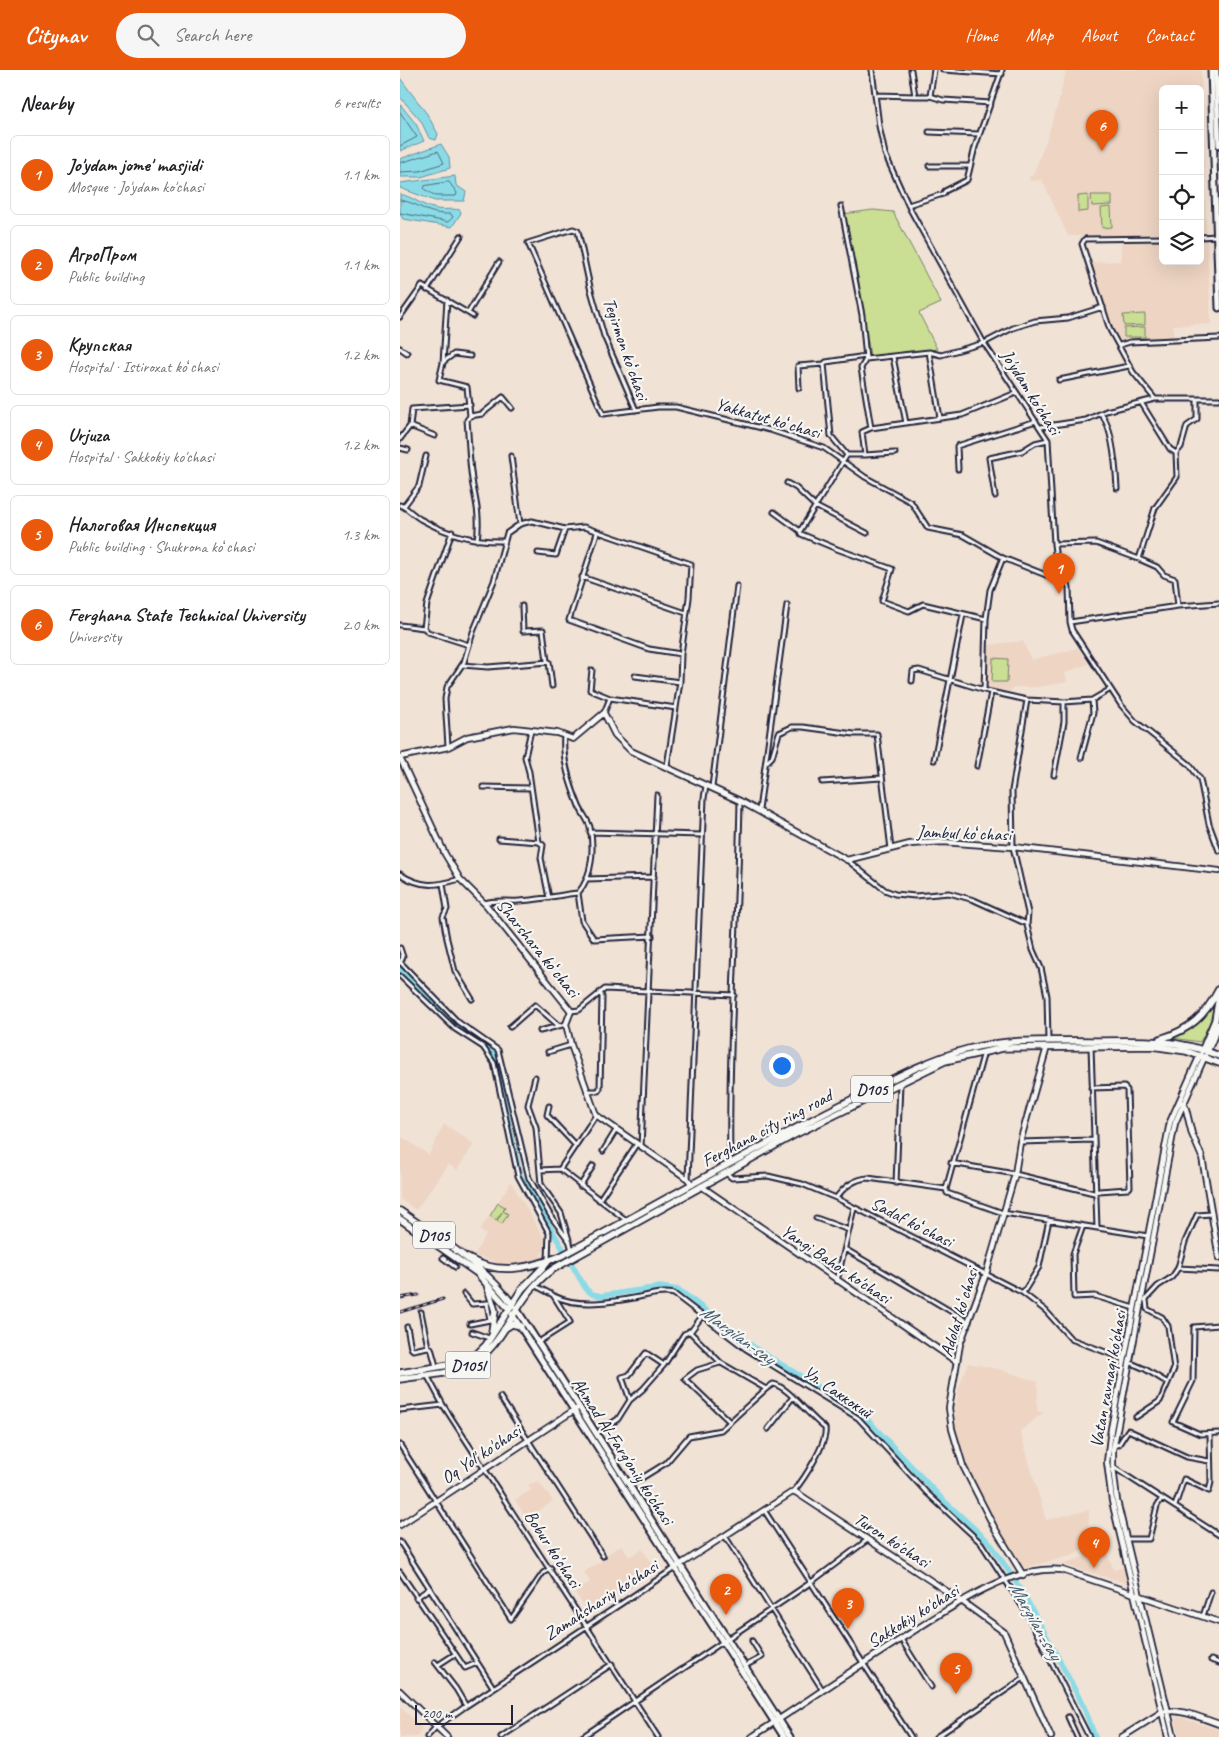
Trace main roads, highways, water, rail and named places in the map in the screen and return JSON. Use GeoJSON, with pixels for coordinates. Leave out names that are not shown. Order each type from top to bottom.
{"type":"FeatureCollection","features":[{"type":"Feature","properties":{"kind":"highway","name":"D105"},"geometry":{"type":"LineString","coordinates":[[1158,1040],[1195,1024],[1207,1011],[1219,990]]}},
{"type":"Feature","properties":{"kind":"highway"},"geometry":{"type":"LineString","coordinates":[[1204,1053],[1215,1020],[1219,997]]}},
{"type":"Feature","properties":{"kind":"highway"},"geometry":{"type":"LineString","coordinates":[[1204,1053],[1219,1024]]}},
{"type":"Feature","properties":{"kind":"highway","name":"Ferghana city ring road"},"geometry":{"type":"LineString","coordinates":[[573,1253],[690,1182],[946,1061],[984,1050],[1047,1044],[1158,1040],[1204,1053],[1219,1063]]}},
{"type":"Feature","properties":{"kind":"highway","name":"Ferghana city ring road"},"geometry":{"type":"LineString","coordinates":[[573,1253],[726,1173],[900,1075],[954,1053],[994,1043],[1162,1047],[1219,1056]]}},
{"type":"Feature","properties":{"kind":"highway","name":"D105"},"geometry":{"type":"LineString","coordinates":[[400,1211],[468,1258],[514,1311],[533,1285],[562,1264],[573,1253]]}},
{"type":"Feature","properties":{"kind":"highway","name":"D105"},"geometry":{"type":"LineString","coordinates":[[400,1219],[483,1278],[510,1305]]}},
{"type":"Feature","properties":{"kind":"highway","name":"D105"},"geometry":{"type":"LineString","coordinates":[[510,1305],[548,1261],[573,1253]]}},
{"type":"Feature","properties":{"kind":"highway"},"geometry":{"type":"LineString","coordinates":[[468,1258],[476,1263],[502,1269],[524,1268],[548,1261]]}},
{"type":"Feature","properties":{"kind":"highway"},"geometry":{"type":"LineString","coordinates":[[483,1278],[495,1318],[490,1338]]}},
{"type":"Feature","properties":{"kind":"highway","name":"D105l"},"geometry":{"type":"LineString","coordinates":[[400,1373],[426,1372],[436,1367],[468,1360],[481,1350],[510,1305]]}},
{"type":"Feature","properties":{"kind":"highway","name":"D105l"},"geometry":{"type":"LineString","coordinates":[[400,1379],[426,1372],[469,1365],[489,1350],[514,1311]]}},
{"type":"Feature","properties":{"kind":"highway"},"geometry":{"type":"LineString","coordinates":[[502,1330],[512,1324],[521,1326]]}},
{"type":"Feature","properties":{"kind":"main road"},"geometry":{"type":"LineString","coordinates":[[1211,70],[1219,308]]}},
{"type":"Feature","properties":{"kind":"main road"},"geometry":{"type":"LineString","coordinates":[[1216,70],[1219,145]]}},
{"type":"Feature","properties":{"kind":"main road","name":"Ahmad Al-Farg'oniy ko'chasi"},"geometry":{"type":"LineString","coordinates":[[514,1311],[521,1326],[725,1641],[777,1721],[790,1737]]}},
{"type":"Feature","properties":{"kind":"main road","name":"Ahmad Al-Farg'oniy ko'chasi"},"geometry":{"type":"LineString","coordinates":[[514,1311],[538,1343],[576,1409],[596,1434],[677,1566]]}},
{"type":"Feature","properties":{"kind":"main road","name":"Ahmad Al-Farg'oniy ko'chasi"},"geometry":{"type":"LineString","coordinates":[[725,1641],[744,1667],[777,1721],[784,1737]]}},
{"type":"Feature","properties":{"kind":"water"},"geometry":{"type":"Polygon","coordinates":[[[400,78],[427,114],[438,134],[436,140],[429,138],[421,121],[400,97],[400,78]]]}},
{"type":"Feature","properties":{"kind":"water"},"geometry":{"type":"Polygon","coordinates":[[[400,104],[416,124],[424,141],[400,151],[400,104]]]}},
{"type":"Feature","properties":{"kind":"water"},"geometry":{"type":"Polygon","coordinates":[[[441,144],[449,157],[450,168],[421,177],[400,177],[400,159],[441,144]]]}},
{"type":"Feature","properties":{"kind":"water"},"geometry":{"type":"Polygon","coordinates":[[[455,176],[456,185],[466,192],[464,201],[435,201],[400,188],[400,183],[455,176]]]}},
{"type":"Feature","properties":{"kind":"water"},"geometry":{"type":"Polygon","coordinates":[[[400,194],[429,207],[460,210],[461,213],[452,227],[403,219],[400,214],[400,194]]]}},
{"type":"Feature","properties":{"kind":"waterway","name":"Margilan-say"},"geometry":{"type":"LineString","coordinates":[[400,970],[459,1027],[485,1043],[493,1052],[520,1175],[586,1289],[592,1294],[601,1296],[660,1287],[679,1290],[756,1349],[860,1412],[941,1498],[990,1543],[1020,1588],[1040,1624],[1084,1707],[1095,1737]]}},
{"type":"Feature","properties":{"kind":"railway"},"geometry":{"type":"LineString","coordinates":[[400,1298],[418,1295]]}},
{"type":"Feature","properties":{"kind":"railway"},"geometry":{"type":"LineString","coordinates":[[400,1312],[443,1299]]}},
{"type":"Feature","properties":{"kind":"place","name":"Ferghana State Technical University"},"geometry":{"type":"Point","coordinates":[1102,151]}},
{"type":"Feature","properties":{"kind":"place","name":"Jo'ydam jome' masjidi"},"geometry":{"type":"Point","coordinates":[1059,594]}},
{"type":"Feature","properties":{"kind":"place","name":"Urjuza"},"geometry":{"type":"Point","coordinates":[1094,1568]}},
{"type":"Feature","properties":{"kind":"place","name":"АгроПром"},"geometry":{"type":"Point","coordinates":[726,1615]}},
{"type":"Feature","properties":{"kind":"place","name":"Крупская"},"geometry":{"type":"Point","coordinates":[848,1629]}},
{"type":"Feature","properties":{"kind":"place","name":"Налоговая Инспекция"},"geometry":{"type":"Point","coordinates":[956,1694]}}]}
